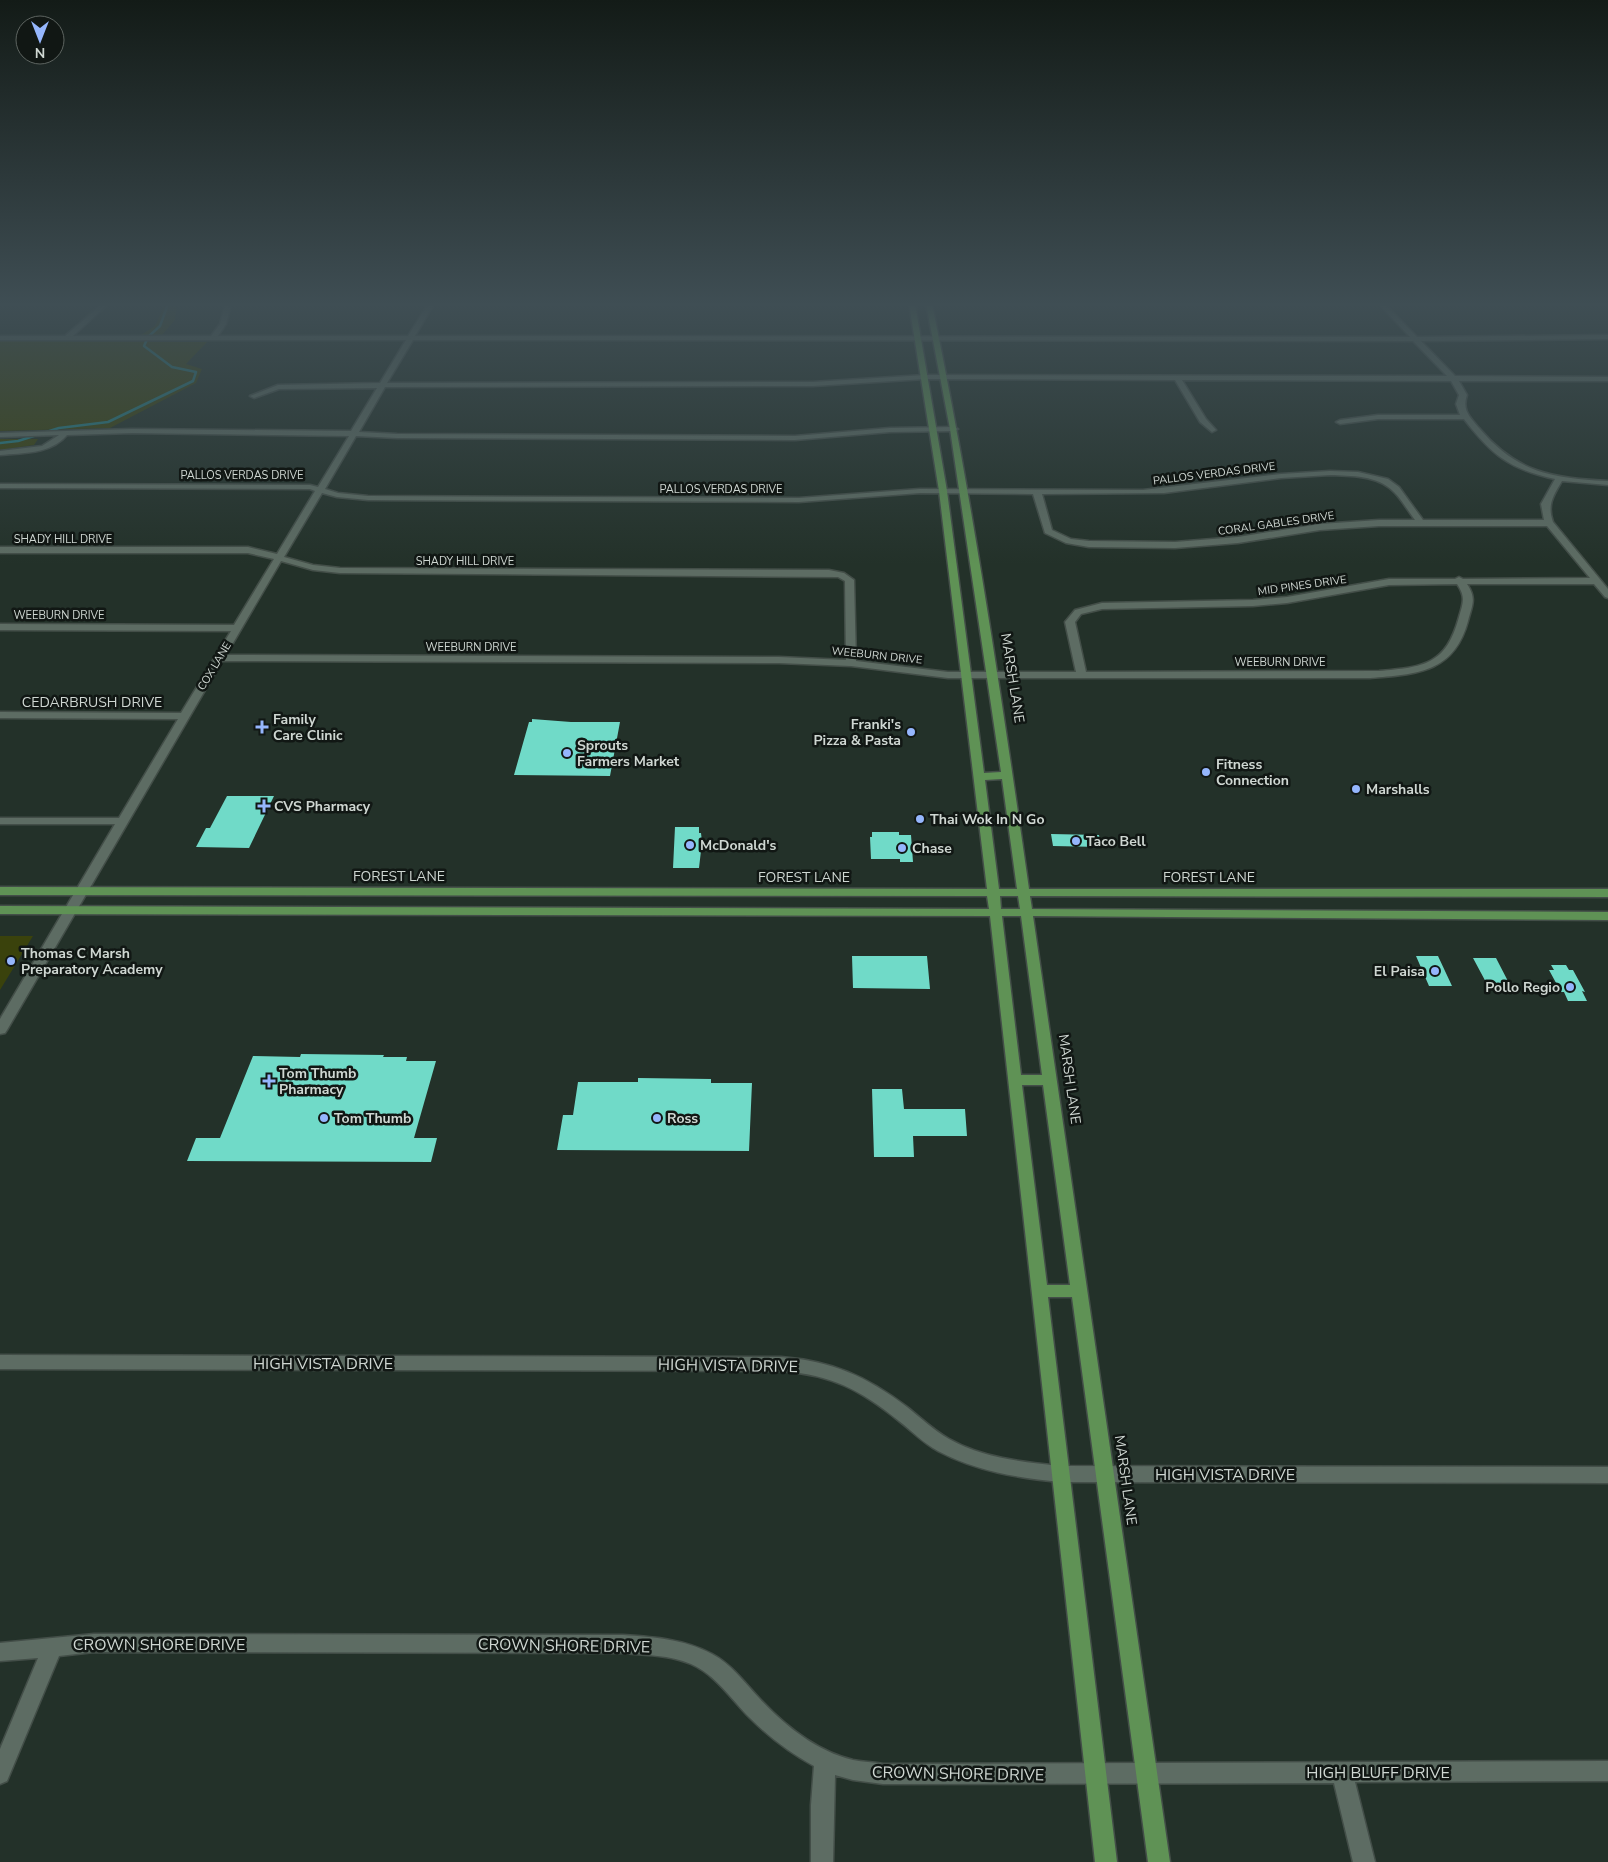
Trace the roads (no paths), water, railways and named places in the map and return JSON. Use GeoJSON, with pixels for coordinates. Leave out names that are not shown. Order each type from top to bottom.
{"type":"FeatureCollection","features":[{"type":"Feature","properties":{"kind":"main road"},"geometry":{"type":"LineString","coordinates":[[927,391],[943,491],[979,776],[1106,1862]]}},
{"type":"Feature","properties":{"kind":"main road","name":"MARSH LANE"},"geometry":{"type":"LineString","coordinates":[[947,391],[992,674],[1159,1862]]}},
{"type":"Feature","properties":{"kind":"main road"},"geometry":{"type":"LineString","coordinates":[[979,776],[1006,775]]}},
{"type":"Feature","properties":{"kind":"main road","name":"FOREST LANE"},"geometry":{"type":"LineString","coordinates":[[0,890],[1608,893]]}},
{"type":"Feature","properties":{"kind":"main road"},"geometry":{"type":"LineString","coordinates":[[347,910],[354,890]]}},
{"type":"Feature","properties":{"kind":"main road"},"geometry":{"type":"LineString","coordinates":[[739,911],[740,892]]}},
{"type":"Feature","properties":{"kind":"main road"},"geometry":{"type":"LineString","coordinates":[[1270,892],[1277,914]]}},
{"type":"Feature","properties":{"kind":"main road"},"geometry":{"type":"LineString","coordinates":[[1574,893],[1588,916]]}},
{"type":"Feature","properties":{"kind":"main road"},"geometry":{"type":"LineString","coordinates":[[0,910],[1025,912],[1608,916]]}},
{"type":"Feature","properties":{"kind":"main road"},"geometry":{"type":"LineString","coordinates":[[1014,1080],[1050,1080]]}},
{"type":"Feature","properties":{"kind":"main road"},"geometry":{"type":"LineString","coordinates":[[1039,1291],[1080,1291]]}},
{"type":"Feature","properties":{"kind":"street"},"geometry":{"type":"LineString","coordinates":[[254,396],[266,391]]}},
{"type":"Feature","properties":{"kind":"street","name":"COX LANE"},"geometry":{"type":"LineString","coordinates":[[0,1030],[219,658],[379,391]]}},
{"type":"Feature","properties":{"kind":"street"},"geometry":{"type":"LineString","coordinates":[[1186,391],[1203,420],[1212,430]]}},
{"type":"Feature","properties":{"kind":"street"},"geometry":{"type":"LineString","coordinates":[[1460,391],[1463,395],[1460,411],[1502,457],[1522,468],[1560,477],[1608,482]]}},
{"type":"Feature","properties":{"kind":"street"},"geometry":{"type":"LineString","coordinates":[[1340,422],[1378,417],[1466,417]]}},
{"type":"Feature","properties":{"kind":"street"},"geometry":{"type":"LineString","coordinates":[[0,435],[132,431],[354,433],[407,436],[795,438],[954,429]]}},
{"type":"Feature","properties":{"kind":"street"},"geometry":{"type":"LineString","coordinates":[[0,453],[46,446],[56,442],[61,434]]}},
{"type":"Feature","properties":{"kind":"street","name":"PALLOS VERDAS DRIVE"},"geometry":{"type":"LineString","coordinates":[[0,486],[310,487],[336,495],[368,498],[814,500],[888,492],[1164,491],[1281,476],[1358,474],[1385,481],[1396,489],[1421,523]]}},
{"type":"Feature","properties":{"kind":"street"},"geometry":{"type":"LineString","coordinates":[[1560,477],[1546,500],[1544,511],[1549,523],[1608,595]]}},
{"type":"Feature","properties":{"kind":"street","name":"CORAL GABLES DRIVE"},"geometry":{"type":"LineString","coordinates":[[1037,492],[1048,531],[1069,541],[1090,544],[1175,545],[1209,543],[1320,527],[1379,523],[1549,523]]}},
{"type":"Feature","properties":{"kind":"street","name":"SHADY HILL DRIVE"},"geometry":{"type":"LineString","coordinates":[[0,550],[248,550],[264,552],[320,569],[361,571],[829,573],[841,575],[849,580],[851,663]]}},
{"type":"Feature","properties":{"kind":"street","name":"WEEBURN DRIVE"},"geometry":{"type":"LineString","coordinates":[[219,658],[779,660],[851,663],[922,673],[966,675],[1370,675],[1411,670],[1449,653],[1455,643],[1469,600],[1468,593],[1459,580]]}},
{"type":"Feature","properties":{"kind":"street","name":"MID PINES DRIVE"},"geometry":{"type":"LineString","coordinates":[[1081,674],[1070,622],[1078,612],[1089,608],[1121,605],[1253,603],[1288,600],[1389,582],[1596,580]]}},
{"type":"Feature","properties":{"kind":"street","name":"WEEBURN DRIVE"},"geometry":{"type":"LineString","coordinates":[[0,627],[237,628]]}},
{"type":"Feature","properties":{"kind":"street","name":"CEDARBRUSH DRIVE"},"geometry":{"type":"LineString","coordinates":[[0,715],[185,716]]}},
{"type":"Feature","properties":{"kind":"street"},"geometry":{"type":"LineString","coordinates":[[0,821],[124,821]]}},
{"type":"Feature","properties":{"kind":"street","name":"HIGH VISTA DRIVE"},"geometry":{"type":"LineString","coordinates":[[0,1362],[782,1364],[816,1368],[848,1378],[875,1393],[929,1435],[955,1450],[995,1465],[1028,1471],[1060,1474],[1608,1475]]}},
{"type":"Feature","properties":{"kind":"street","name":"CROWN SHORE DRIVE"},"geometry":{"type":"LineString","coordinates":[[0,1652],[94,1643],[623,1644],[662,1647],[695,1656],[724,1673],[769,1722],[802,1748],[825,1761],[854,1770],[883,1774],[1147,1773]]}},
{"type":"Feature","properties":{"kind":"street"},"geometry":{"type":"LineString","coordinates":[[0,1774],[53,1646]]}},
{"type":"Feature","properties":{"kind":"street"},"geometry":{"type":"LineString","coordinates":[[822,1862],[822,1805],[825,1761]]}},
{"type":"Feature","properties":{"kind":"street","name":"HIGH BLUFF DRIVE"},"geometry":{"type":"LineString","coordinates":[[1147,1773],[1608,1771]]}},
{"type":"Feature","properties":{"kind":"street"},"geometry":{"type":"LineString","coordinates":[[1342,1772],[1364,1862]]}},
{"type":"Feature","properties":{"kind":"waterway"},"geometry":{"type":"LineString","coordinates":[[0,443],[18,441],[59,428],[108,422],[172,391]]}},
{"type":"Feature","properties":{"kind":"place","name":"Family Care Clinic"},"geometry":{"type":"Point","coordinates":[262,727]}},
{"type":"Feature","properties":{"kind":"place","name":"Franki's Pizza & Pasta"},"geometry":{"type":"Point","coordinates":[911,732]}},
{"type":"Feature","properties":{"kind":"place","name":"Sprouts Farmers Market"},"geometry":{"type":"Point","coordinates":[567,753]}},
{"type":"Feature","properties":{"kind":"place","name":"Fitness Connection"},"geometry":{"type":"Point","coordinates":[1206,772]}},
{"type":"Feature","properties":{"kind":"place","name":"Marshalls"},"geometry":{"type":"Point","coordinates":[1356,789]}},
{"type":"Feature","properties":{"kind":"place","name":"CVS Pharmacy"},"geometry":{"type":"Point","coordinates":[264,806]}},
{"type":"Feature","properties":{"kind":"place","name":"Thai Wok In N Go"},"geometry":{"type":"Point","coordinates":[920,819]}},
{"type":"Feature","properties":{"kind":"place","name":"Taco Bell"},"geometry":{"type":"Point","coordinates":[1076,841]}},
{"type":"Feature","properties":{"kind":"place","name":"McDonald's"},"geometry":{"type":"Point","coordinates":[690,845]}},
{"type":"Feature","properties":{"kind":"place","name":"Chase"},"geometry":{"type":"Point","coordinates":[902,848]}},
{"type":"Feature","properties":{"kind":"place","name":"Thomas C Marsh Preparatory Academy"},"geometry":{"type":"Point","coordinates":[11,961]}},
{"type":"Feature","properties":{"kind":"place","name":"El Paisa"},"geometry":{"type":"Point","coordinates":[1435,971]}},
{"type":"Feature","properties":{"kind":"place","name":"Pollo Regio"},"geometry":{"type":"Point","coordinates":[1570,987]}},
{"type":"Feature","properties":{"kind":"place","name":"Tom Thumb Pharmacy"},"geometry":{"type":"Point","coordinates":[269,1081]}},
{"type":"Feature","properties":{"kind":"place","name":"Tom Thumb"},"geometry":{"type":"Point","coordinates":[324,1118]}},
{"type":"Feature","properties":{"kind":"place","name":"Ross"},"geometry":{"type":"Point","coordinates":[657,1118]}}]}
